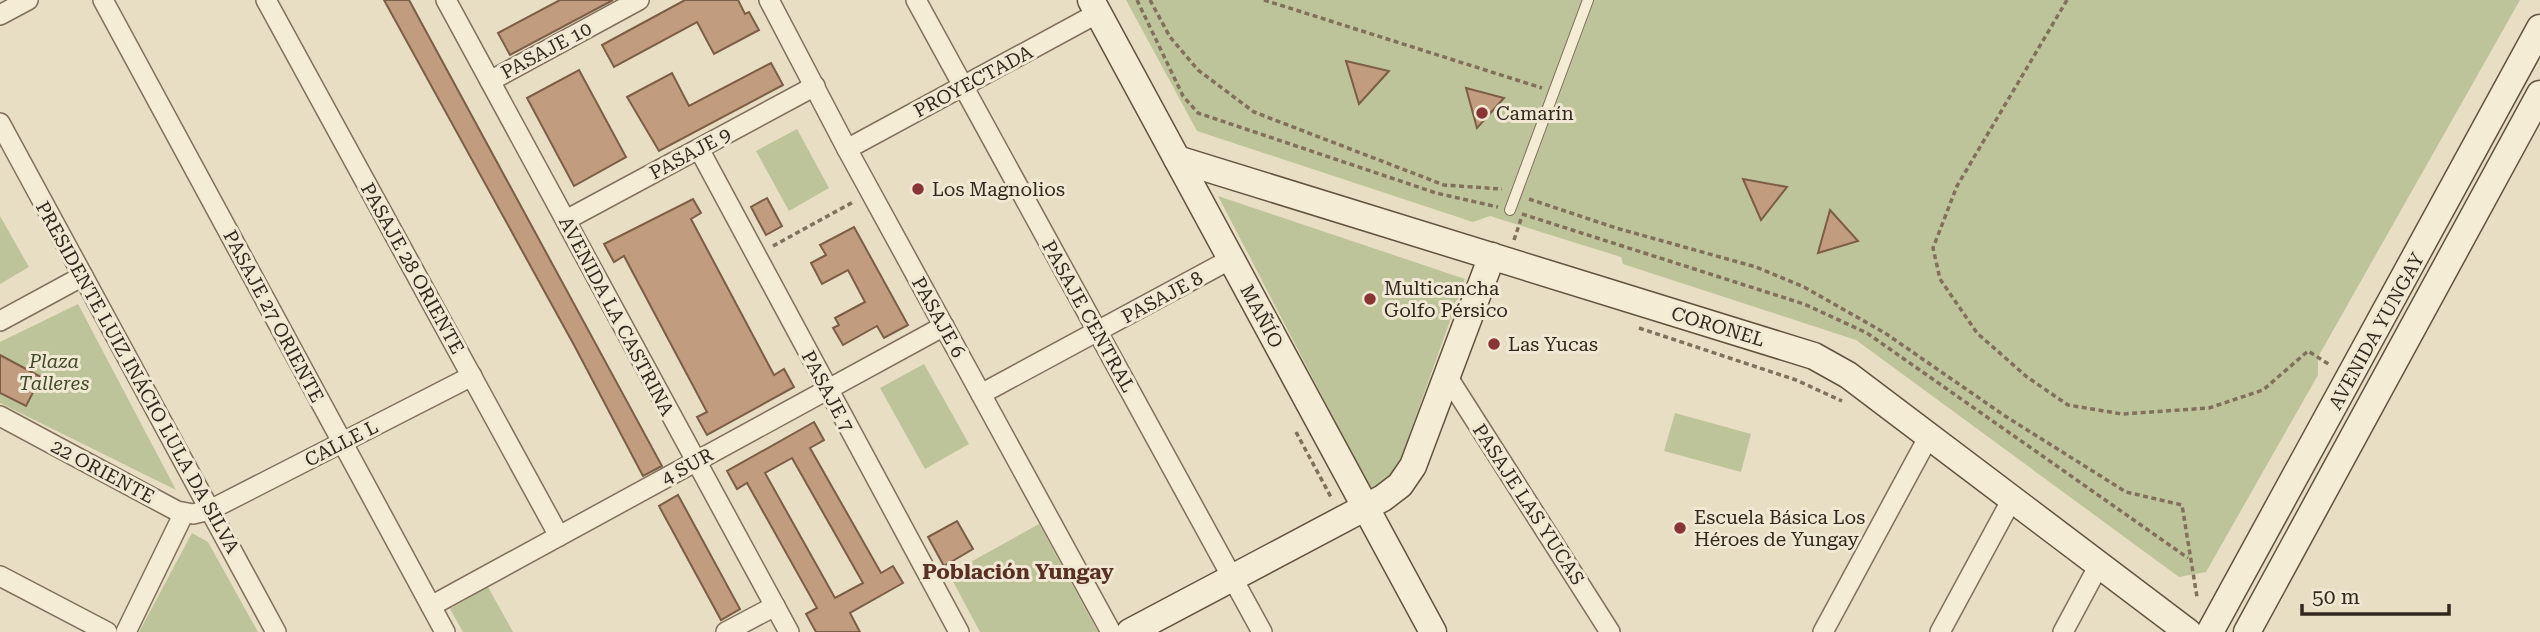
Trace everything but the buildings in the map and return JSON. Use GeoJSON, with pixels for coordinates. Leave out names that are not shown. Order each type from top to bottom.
{"type":"FeatureCollection","features":[{"type":"Feature","properties":{"kind":"street"},"geometry":{"type":"LineString","coordinates":[[0,15],[28,0]]}},
{"type":"Feature","properties":{"kind":"street","name":"PASAJE 27 ORIENTE"},"geometry":{"type":"LineString","coordinates":[[103,0],[445,632]]}},
{"type":"Feature","properties":{"kind":"street","name":"PASAJE 28 ORIENTE"},"geometry":{"type":"LineString","coordinates":[[266,0],[559,536]]}},
{"type":"Feature","properties":{"kind":"street","name":"AVENIDA LA CASTRINA"},"geometry":{"type":"LineString","coordinates":[[446,0],[789,632]]}},
{"type":"Feature","properties":{"kind":"street","name":"PASAJE 10"},"geometry":{"type":"LineString","coordinates":[[490,81],[639,0]]}},
{"type":"Feature","properties":{"kind":"street","name":"PASAJE 6"},"geometry":{"type":"LineString","coordinates":[[769,0],[847,149],[1111,632]]}},
{"type":"Feature","properties":{"kind":"street","name":"PASAJE CENTRAL"},"geometry":{"type":"LineString","coordinates":[[916,0],[1262,632]]}},
{"type":"Feature","properties":{"kind":"street","name":"PROYECTADA"},"geometry":{"type":"LineString","coordinates":[[847,149],[963,86],[1095,6]]}},
{"type":"Feature","properties":{"kind":"street","name":"MAÑÍO"},"geometry":{"type":"LineString","coordinates":[[1095,6],[1433,632]]}},
{"type":"Feature","properties":{"kind":"street","name":"AVENIDA YUNGAY"},"geometry":{"type":"LineString","coordinates":[[2210,632],[2540,29]]}},
{"type":"Feature","properties":{"kind":"street","name":"PASAJE 9"},"geometry":{"type":"LineString","coordinates":[[566,220],[815,86]]}},
{"type":"Feature","properties":{"kind":"street","name":"AVENIDA YUNGAY"},"geometry":{"type":"LineString","coordinates":[[2247,632],[2540,94]]}},
{"type":"Feature","properties":{"kind":"street","name":"PRESIDENTE LUIZ INÁCIO LULA DA SILVA"},"geometry":{"type":"LineString","coordinates":[[0,123],[276,632]]}},
{"type":"Feature","properties":{"kind":"street","name":"PASAJE 7"},"geometry":{"type":"LineString","coordinates":[[699,149],[959,632]]}},
{"type":"Feature","properties":{"kind":"street","name":"CORONEL"},"geometry":{"type":"LineString","coordinates":[[1177,159],[1814,356],[1848,375],[2188,632]]}},
{"type":"Feature","properties":{"kind":"street"},"geometry":{"type":"LineString","coordinates":[[1130,632],[1392,492],[1407,476],[1492,256]]}},
{"type":"Feature","properties":{"kind":"street","name":"PASAJE 8"},"geometry":{"type":"LineString","coordinates":[[981,394],[1231,259]]}},
{"type":"Feature","properties":{"kind":"street"},"geometry":{"type":"LineString","coordinates":[[0,321],[83,276]]}},
{"type":"Feature","properties":{"kind":"street","name":"4 SUR"},"geometry":{"type":"LineString","coordinates":[[431,606],[944,326]]}},
{"type":"Feature","properties":{"kind":"street","name":"CALLE L"},"geometry":{"type":"LineString","coordinates":[[210,510],[472,376]]}},
{"type":"Feature","properties":{"kind":"street","name":"PASAJE LAS YUCAS"},"geometry":{"type":"LineString","coordinates":[[1447,376],[1611,632]]}},
{"type":"Feature","properties":{"kind":"street","name":"22 ORIENTE"},"geometry":{"type":"LineString","coordinates":[[0,416],[184,513]]}},
{"type":"Feature","properties":{"kind":"street"},"geometry":{"type":"LineString","coordinates":[[1823,632],[1929,436]]}},
{"type":"Feature","properties":{"kind":"street"},"geometry":{"type":"LineString","coordinates":[[1940,632],[2012,499]]}},
{"type":"Feature","properties":{"kind":"street"},"geometry":{"type":"LineString","coordinates":[[126,632],[184,513],[210,510]]}},
{"type":"Feature","properties":{"kind":"street"},"geometry":{"type":"LineString","coordinates":[[2063,632],[2099,565]]}},
{"type":"Feature","properties":{"kind":"street"},"geometry":{"type":"LineString","coordinates":[[0,576],[107,632]]}},
{"type":"Feature","properties":{"kind":"street"},"geometry":{"type":"LineString","coordinates":[[726,632],[775,606]]}},
{"type":"Feature","properties":{"kind":"lane"},"geometry":{"type":"LineString","coordinates":[[1510,210],[1588,0]]}},
{"type":"Feature","properties":{"kind":"path"},"geometry":{"type":"LineString","coordinates":[[1137,0],[1182,96],[1198,113],[1436,193],[1510,210],[1804,304],[1867,332],[2188,558]]}},
{"type":"Feature","properties":{"kind":"path"},"geometry":{"type":"LineString","coordinates":[[1150,0],[1170,37],[1198,71],[1254,112],[1444,185],[1507,189],[1616,228],[1756,267],[1824,298],[1916,353],[2005,416],[2126,492],[2182,505],[2188,558],[2197,597]]}},
{"type":"Feature","properties":{"kind":"path"},"geometry":{"type":"LineString","coordinates":[[1264,0],[1555,92]]}},
{"type":"Feature","properties":{"kind":"path"},"geometry":{"type":"LineString","coordinates":[[2067,0],[1956,186],[1933,248],[1940,279],[1977,333],[2027,377],[2068,405],[2122,414],[2209,408],[2263,390],[2308,351],[2332,366]]}},
{"type":"Feature","properties":{"kind":"path"},"geometry":{"type":"LineString","coordinates":[[755,255],[871,193]]}},
{"type":"Feature","properties":{"kind":"path"},"geometry":{"type":"LineString","coordinates":[[1514,240],[1519,225]]}},
{"type":"Feature","properties":{"kind":"path"},"geometry":{"type":"LineString","coordinates":[[1627,324],[1796,380],[1850,406]]}},
{"type":"Feature","properties":{"kind":"green space"},"geometry":{"type":"Polygon","coordinates":[[[1126,0],[2520,0],[2318,357],[2318,375],[2206,572],[2179,577],[1856,340],[1623,264],[1621,257],[1490,216],[1473,222],[1197,131],[1126,0]]]}},
{"type":"Feature","properties":{"kind":"green space"},"geometry":{"type":"Polygon","coordinates":[[[797,129],[829,188],[789,211],[756,151],[797,129]]]}},
{"type":"Feature","properties":{"kind":"green space"},"geometry":{"type":"Polygon","coordinates":[[[1218,196],[1465,279],[1393,480],[1370,488],[1218,196]]]}},
{"type":"Feature","properties":{"kind":"green space"},"geometry":{"type":"Polygon","coordinates":[[[0,216],[29,267],[0,284],[0,216]]]}},
{"type":"Feature","properties":{"kind":"green space","name":"Plaza Talleres"},"geometry":{"type":"Polygon","coordinates":[[[78,304],[176,490],[0,403],[0,342],[78,304]]]}},
{"type":"Feature","properties":{"kind":"green space"},"geometry":{"type":"Polygon","coordinates":[[[924,364],[969,444],[925,469],[880,388],[924,364]]]}},
{"type":"Feature","properties":{"kind":"green space"},"geometry":{"type":"Polygon","coordinates":[[[1675,413],[1751,434],[1741,472],[1664,451],[1675,413]]]}},
{"type":"Feature","properties":{"kind":"green space"},"geometry":{"type":"Polygon","coordinates":[[[1039,524],[1098,632],[980,632],[949,574],[1039,524]]]}},
{"type":"Feature","properties":{"kind":"green space"},"geometry":{"type":"Polygon","coordinates":[[[192,533],[208,542],[258,632],[139,632],[192,533]]]}},
{"type":"Feature","properties":{"kind":"green space"},"geometry":{"type":"Polygon","coordinates":[[[488,587],[513,632],[463,632],[450,609],[488,587]]]}},
{"type":"Feature","properties":{"kind":"place","name":"Camarín"},"geometry":{"type":"Point","coordinates":[1482,113]}},
{"type":"Feature","properties":{"kind":"place","name":"Los Magnolios"},"geometry":{"type":"Point","coordinates":[918,189]}},
{"type":"Feature","properties":{"kind":"place","name":"Multicancha Golfo Pérsico"},"geometry":{"type":"Point","coordinates":[1370,299]}},
{"type":"Feature","properties":{"kind":"place","name":"Las Yucas"},"geometry":{"type":"Point","coordinates":[1494,344]}},
{"type":"Feature","properties":{"kind":"place","name":"Escuela Básica Los Héroes de Yungay"},"geometry":{"type":"Point","coordinates":[1680,528]}},
{"type":"Feature","properties":{"kind":"district","name":"Población Yungay"},"geometry":{"type":"Point","coordinates":[1018,572]}}]}
